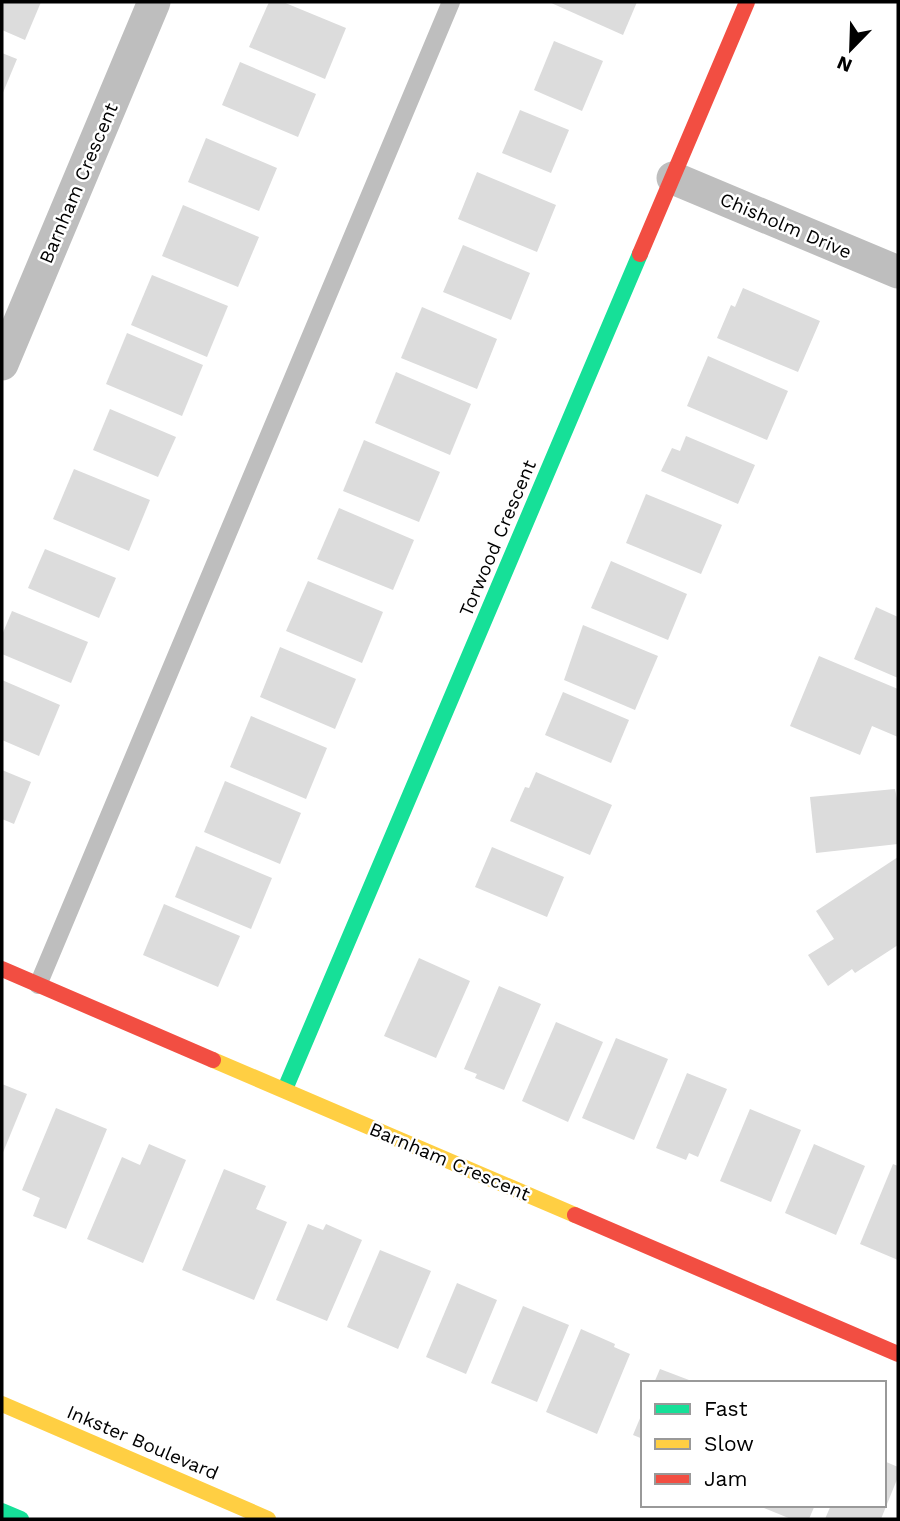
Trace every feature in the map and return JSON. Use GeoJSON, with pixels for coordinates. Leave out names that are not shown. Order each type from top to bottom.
{"type":"FeatureCollection","features":[{"type":"Feature","properties":{"kind":"street","name":"Barnham Crescent"},"geometry":{"type":"LineString","coordinates":[[2,364],[154,2]]}},
{"type":"Feature","properties":{"kind":"street","name":"Torwood Crescent"},"geometry":{"type":"LineString","coordinates":[[285,1090],[747,2]]}},
{"type":"Feature","properties":{"kind":"street","name":"Chisholm Drive"},"geometry":{"type":"LineString","coordinates":[[673,178],[898,272]]}},
{"type":"Feature","properties":{"kind":"street","name":"Barnham Crescent"},"geometry":{"type":"LineString","coordinates":[[2,970],[898,1354]]}},
{"type":"Feature","properties":{"kind":"street","name":"Inkster Boulevard"},"geometry":{"type":"LineString","coordinates":[[2,1404],[268,1519]]}},
{"type":"Feature","properties":{"kind":"street"},"geometry":{"type":"LineString","coordinates":[[2,1511],[21,1519]]}},
{"type":"Feature","properties":{"kind":"lane"},"geometry":{"type":"LineString","coordinates":[[38,985],[451,2]]}},
{"type":"Feature","properties":{"kind":"building"},"geometry":{"type":"Polygon","coordinates":[[[2,2],[41,2],[25,40],[2,30],[2,2]]]}},
{"type":"Feature","properties":{"kind":"building"},"geometry":{"type":"Polygon","coordinates":[[[269,2],[283,2],[346,28],[325,79],[249,47],[269,2]]]}},
{"type":"Feature","properties":{"kind":"building"},"geometry":{"type":"Polygon","coordinates":[[[549,2],[637,2],[623,35],[549,2]]]}},
{"type":"Feature","properties":{"kind":"building"},"geometry":{"type":"Polygon","coordinates":[[[554,41],[603,61],[582,111],[534,90],[554,41]]]}},
{"type":"Feature","properties":{"kind":"building"},"geometry":{"type":"Polygon","coordinates":[[[2,53],[17,59],[2,95],[2,53]]]}},
{"type":"Feature","properties":{"kind":"building"},"geometry":{"type":"Polygon","coordinates":[[[240,62],[316,94],[298,137],[222,105],[240,62]]]}},
{"type":"Feature","properties":{"kind":"building"},"geometry":{"type":"Polygon","coordinates":[[[520,110],[569,130],[551,173],[502,153],[520,110]]]}},
{"type":"Feature","properties":{"kind":"building"},"geometry":{"type":"Polygon","coordinates":[[[206,138],[277,168],[259,211],[188,182],[206,138]]]}},
{"type":"Feature","properties":{"kind":"building"},"geometry":{"type":"Polygon","coordinates":[[[477,172],[556,205],[537,252],[458,219],[477,172]]]}},
{"type":"Feature","properties":{"kind":"building"},"geometry":{"type":"Polygon","coordinates":[[[183,205],[259,237],[238,287],[162,256],[183,205]]]}},
{"type":"Feature","properties":{"kind":"building"},"geometry":{"type":"Polygon","coordinates":[[[463,245],[530,273],[511,320],[443,292],[463,245]]]}},
{"type":"Feature","properties":{"kind":"building"},"geometry":{"type":"Polygon","coordinates":[[[152,275],[228,306],[207,357],[131,325],[152,275]]]}},
{"type":"Feature","properties":{"kind":"building"},"geometry":{"type":"Polygon","coordinates":[[[743,288],[820,321],[798,372],[717,338],[731,305],[735,307],[743,288]]]}},
{"type":"Feature","properties":{"kind":"building"},"geometry":{"type":"Polygon","coordinates":[[[422,307],[497,339],[477,389],[401,358],[422,307]]]}},
{"type":"Feature","properties":{"kind":"building"},"geometry":{"type":"Polygon","coordinates":[[[127,333],[203,365],[182,416],[106,384],[127,333]]]}},
{"type":"Feature","properties":{"kind":"building"},"geometry":{"type":"Polygon","coordinates":[[[708,356],[788,391],[767,440],[687,406],[708,356]]]}},
{"type":"Feature","properties":{"kind":"building"},"geometry":{"type":"Polygon","coordinates":[[[396,372],[471,404],[450,455],[375,423],[396,372]]]}},
{"type":"Feature","properties":{"kind":"building"},"geometry":{"type":"Polygon","coordinates":[[[110,409],[176,437],[158,477],[93,450],[110,409]]]}},
{"type":"Feature","properties":{"kind":"building"},"geometry":{"type":"Polygon","coordinates":[[[686,436],[755,465],[738,504],[661,471],[672,448],[680,451],[686,436]]]}},
{"type":"Feature","properties":{"kind":"building"},"geometry":{"type":"Polygon","coordinates":[[[364,440],[440,472],[419,522],[343,491],[364,440]]]}},
{"type":"Feature","properties":{"kind":"building"},"geometry":{"type":"Polygon","coordinates":[[[74,469],[150,500],[129,551],[53,519],[74,469]]]}},
{"type":"Feature","properties":{"kind":"building"},"geometry":{"type":"Polygon","coordinates":[[[646,494],[722,525],[701,574],[626,543],[646,494]]]}},
{"type":"Feature","properties":{"kind":"building"},"geometry":{"type":"Polygon","coordinates":[[[339,508],[414,540],[393,590],[317,559],[339,508]]]}},
{"type":"Feature","properties":{"kind":"building"},"geometry":{"type":"Polygon","coordinates":[[[45,549],[116,578],[99,618],[28,588],[45,549]]]}},
{"type":"Feature","properties":{"kind":"building"},"geometry":{"type":"Polygon","coordinates":[[[611,561],[687,594],[668,640],[591,608],[611,561]]]}},
{"type":"Feature","properties":{"kind":"building"},"geometry":{"type":"Polygon","coordinates":[[[308,581],[383,612],[362,663],[286,631],[308,581]]]}},
{"type":"Feature","properties":{"kind":"building"},"geometry":{"type":"Polygon","coordinates":[[[876,607],[898,617],[898,678],[854,659],[876,607]]]}},
{"type":"Feature","properties":{"kind":"building"},"geometry":{"type":"Polygon","coordinates":[[[12,611],[88,642],[71,683],[2,654],[2,635],[12,611]]]}},
{"type":"Feature","properties":{"kind":"building"},"geometry":{"type":"Polygon","coordinates":[[[583,625],[658,656],[635,710],[564,680],[583,625]]]}},
{"type":"Feature","properties":{"kind":"building"},"geometry":{"type":"Polygon","coordinates":[[[280,647],[356,679],[335,729],[260,697],[280,647]]]}},
{"type":"Feature","properties":{"kind":"building"},"geometry":{"type":"Polygon","coordinates":[[[819,656],[898,689],[898,737],[872,726],[860,755],[790,726],[819,656]]]}},
{"type":"Feature","properties":{"kind":"building"},"geometry":{"type":"Polygon","coordinates":[[[2,680],[60,705],[39,756],[2,740],[2,680]]]}},
{"type":"Feature","properties":{"kind":"building"},"geometry":{"type":"Polygon","coordinates":[[[563,692],[629,720],[611,763],[545,735],[563,692]]]}},
{"type":"Feature","properties":{"kind":"building"},"geometry":{"type":"Polygon","coordinates":[[[251,716],[327,748],[306,799],[230,767],[251,716]]]}},
{"type":"Feature","properties":{"kind":"building"},"geometry":{"type":"Polygon","coordinates":[[[2,770],[31,782],[14,824],[2,819],[2,770]]]}},
{"type":"Feature","properties":{"kind":"building"},"geometry":{"type":"Polygon","coordinates":[[[536,772],[612,805],[590,855],[510,821],[525,787],[529,788],[536,772]]]}},
{"type":"Feature","properties":{"kind":"building"},"geometry":{"type":"Polygon","coordinates":[[[225,781],[301,813],[280,864],[204,832],[225,781]]]}},
{"type":"Feature","properties":{"kind":"building"},"geometry":{"type":"Polygon","coordinates":[[[895,789],[898,804],[898,844],[816,853],[810,797],[895,789]]]}},
{"type":"Feature","properties":{"kind":"building"},"geometry":{"type":"Polygon","coordinates":[[[196,846],[272,878],[251,929],[175,897],[196,846]]]}},
{"type":"Feature","properties":{"kind":"building"},"geometry":{"type":"Polygon","coordinates":[[[492,847],[564,877],[547,917],[475,887],[492,847]]]}},
{"type":"Feature","properties":{"kind":"building"},"geometry":{"type":"Polygon","coordinates":[[[898,857],[898,945],[855,973],[852,969],[828,986],[808,955],[834,939],[816,911],[898,857]]]}},
{"type":"Feature","properties":{"kind":"building"},"geometry":{"type":"Polygon","coordinates":[[[164,904],[240,936],[218,987],[143,955],[164,904]]]}},
{"type":"Feature","properties":{"kind":"building"},"geometry":{"type":"Polygon","coordinates":[[[419,958],[470,981],[436,1058],[384,1036],[419,958]]]}},
{"type":"Feature","properties":{"kind":"building"},"geometry":{"type":"Polygon","coordinates":[[[499,986],[541,1004],[504,1090],[475,1078],[477,1074],[464,1069],[499,986]]]}},
{"type":"Feature","properties":{"kind":"building"},"geometry":{"type":"Polygon","coordinates":[[[556,1022],[603,1042],[568,1122],[522,1101],[556,1022]]]}},
{"type":"Feature","properties":{"kind":"building"},"geometry":{"type":"Polygon","coordinates":[[[616,1038],[668,1059],[634,1140],[582,1118],[616,1038]]]}},
{"type":"Feature","properties":{"kind":"building"},"geometry":{"type":"Polygon","coordinates":[[[687,1073],[727,1089],[698,1157],[689,1153],[686,1160],[656,1148],[687,1073]]]}},
{"type":"Feature","properties":{"kind":"building"},"geometry":{"type":"Polygon","coordinates":[[[2,1084],[27,1094],[2,1155],[2,1084]]]}},
{"type":"Feature","properties":{"kind":"building"},"geometry":{"type":"Polygon","coordinates":[[[56,1108],[107,1129],[66,1229],[33,1216],[40,1198],[22,1190],[56,1108]]]}},
{"type":"Feature","properties":{"kind":"building"},"geometry":{"type":"Polygon","coordinates":[[[750,1109],[801,1130],[771,1202],[720,1181],[750,1109]]]}},
{"type":"Feature","properties":{"kind":"building"},"geometry":{"type":"Polygon","coordinates":[[[149,1144],[186,1160],[143,1263],[87,1239],[122,1157],[140,1165],[149,1144]]]}},
{"type":"Feature","properties":{"kind":"building"},"geometry":{"type":"Polygon","coordinates":[[[814,1144],[865,1166],[836,1235],[785,1213],[814,1144]]]}},
{"type":"Feature","properties":{"kind":"building"},"geometry":{"type":"Polygon","coordinates":[[[893,1164],[898,1166],[898,1260],[860,1244],[893,1164]]]}},
{"type":"Feature","properties":{"kind":"building"},"geometry":{"type":"Polygon","coordinates":[[[224,1169],[266,1186],[256,1209],[287,1222],[254,1300],[182,1270],[224,1169]]]}},
{"type":"Feature","properties":{"kind":"building"},"geometry":{"type":"Polygon","coordinates":[[[308,1224],[323,1230],[326,1224],[362,1240],[327,1321],[276,1300],[308,1224]]]}},
{"type":"Feature","properties":{"kind":"building"},"geometry":{"type":"Polygon","coordinates":[[[380,1250],[431,1271],[398,1349],[347,1327],[380,1250]]]}},
{"type":"Feature","properties":{"kind":"building"},"geometry":{"type":"Polygon","coordinates":[[[457,1283],[497,1300],[466,1374],[426,1357],[457,1283]]]}},
{"type":"Feature","properties":{"kind":"building"},"geometry":{"type":"Polygon","coordinates":[[[523,1306],[569,1325],[537,1402],[491,1383],[523,1306]]]}},
{"type":"Feature","properties":{"kind":"building"},"geometry":{"type":"Polygon","coordinates":[[[581,1329],[630,1354],[597,1434],[546,1412],[581,1329]]]}},
{"type":"Feature","properties":{"kind":"building"},"geometry":{"type":"Polygon","coordinates":[[[660,1369],[689,1380],[689,1381],[655,1381],[660,1369]]]}},
{"type":"Feature","properties":{"kind":"building"},"geometry":{"type":"Polygon","coordinates":[[[641,1416],[641,1438],[633,1435],[641,1416]]]}},
{"type":"Feature","properties":{"kind":"building"},"geometry":{"type":"Polygon","coordinates":[[[886,1462],[898,1467],[898,1477],[886,1507],[886,1462]]]}},
{"type":"Feature","properties":{"kind":"building"},"geometry":{"type":"Polygon","coordinates":[[[814,1507],[809,1519],[791,1519],[764,1508],[814,1507]]]}},
{"type":"Feature","properties":{"kind":"building"},"geometry":{"type":"Polygon","coordinates":[[[830,1507],[886,1507],[881,1519],[825,1519],[830,1507]]]}},
{"type":"Feature","properties":{"kind":"traffic: fast"},"geometry":{"type":"LineString","coordinates":[[285,1089],[640,254]]}},
{"type":"Feature","properties":{"kind":"traffic: fast"},"geometry":{"type":"LineString","coordinates":[[2,1511],[21,1519]]}},
{"type":"Feature","properties":{"kind":"traffic: slow"},"geometry":{"type":"LineString","coordinates":[[213,1060],[575,1215]]}},
{"type":"Feature","properties":{"kind":"traffic: slow"},"geometry":{"type":"LineString","coordinates":[[2,1404],[268,1519]]}},
{"type":"Feature","properties":{"kind":"traffic: jam"},"geometry":{"type":"LineString","coordinates":[[640,254],[747,2]]}},
{"type":"Feature","properties":{"kind":"traffic: jam"},"geometry":{"type":"LineString","coordinates":[[2,969],[213,1060]]}},
{"type":"Feature","properties":{"kind":"traffic: jam"},"geometry":{"type":"LineString","coordinates":[[575,1215],[898,1354]]}}]}
